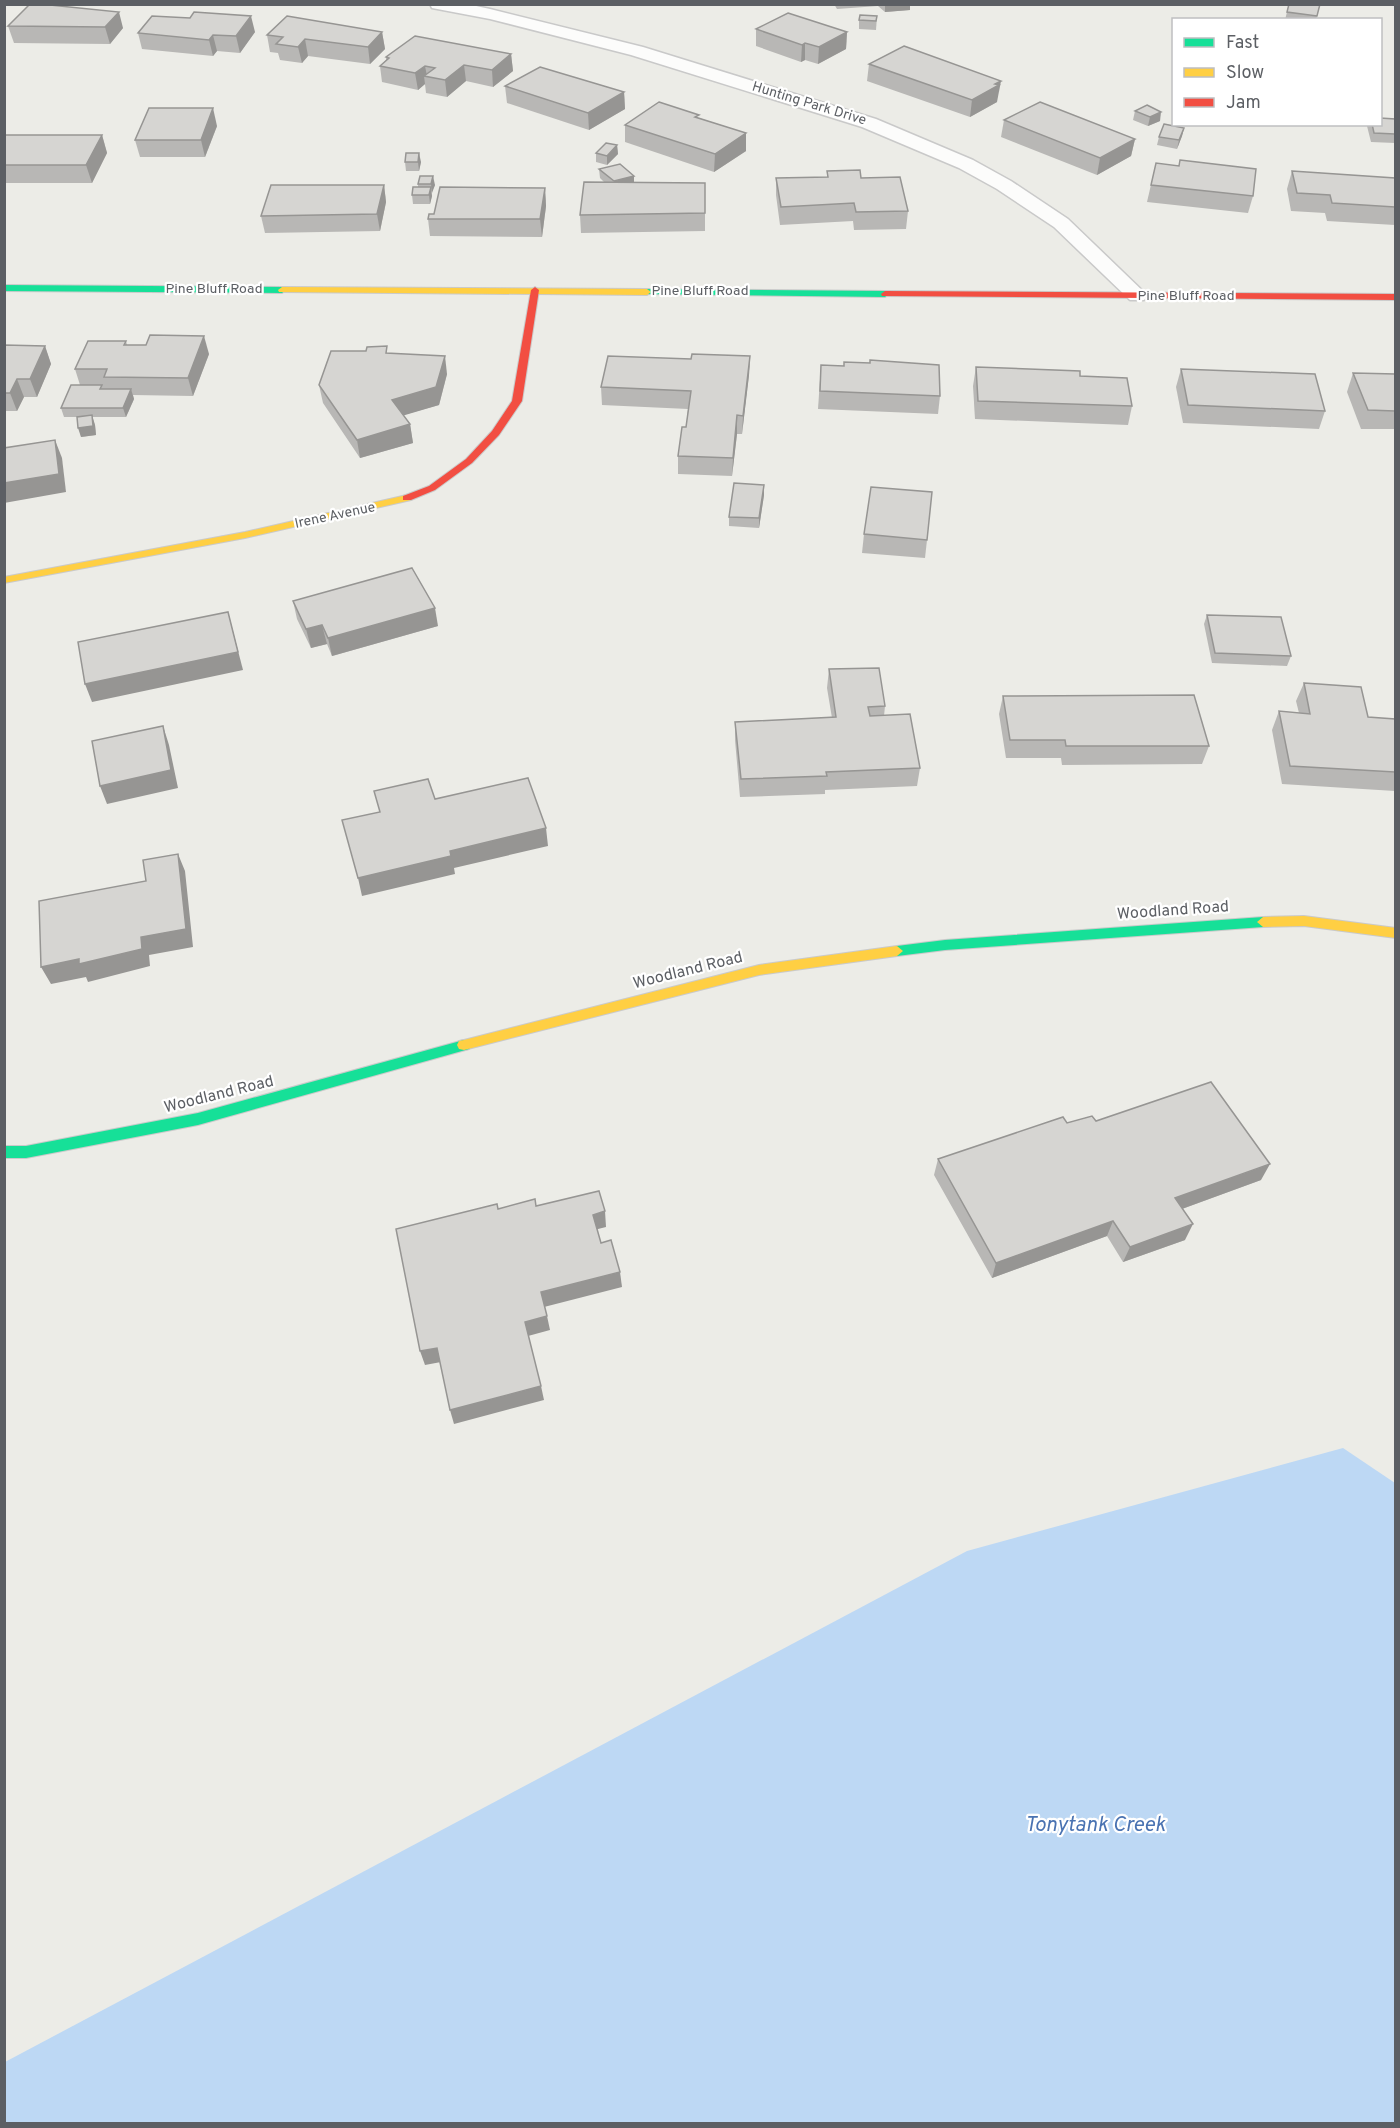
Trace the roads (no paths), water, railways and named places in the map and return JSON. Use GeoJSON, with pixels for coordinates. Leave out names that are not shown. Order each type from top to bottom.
{"type":"FeatureCollection","features":[{"type":"Feature","properties":{"kind":"street","name":"Hunting Park Drive"},"geometry":{"type":"LineString","coordinates":[[438,4],[490,14],[637,51],[869,123],[966,164],[1004,186],[1061,224],[1137,296]]}},
{"type":"Feature","properties":{"kind":"street","name":"Pine Bluff Road"},"geometry":{"type":"LineString","coordinates":[[4,288],[1395,297]]}},
{"type":"Feature","properties":{"kind":"street","name":"Irene Avenue"},"geometry":{"type":"LineString","coordinates":[[4,579],[395,503],[432,488],[469,461],[496,433],[517,401],[535,290]]}},
{"type":"Feature","properties":{"kind":"street","name":"Woodland Road"},"geometry":{"type":"LineString","coordinates":[[4,1152],[26,1152],[198,1119],[469,1044],[759,970],[945,945],[1228,923],[1304,921],[1395,933]]}},
{"type":"Feature","properties":{"kind":"water","name":"Tonytank Creek"},"geometry":{"type":"Polygon","coordinates":[[[1343,1448],[1395,1483],[1395,2123],[5,2123],[5,2062],[967,1551],[1343,1448]]]}}]}
